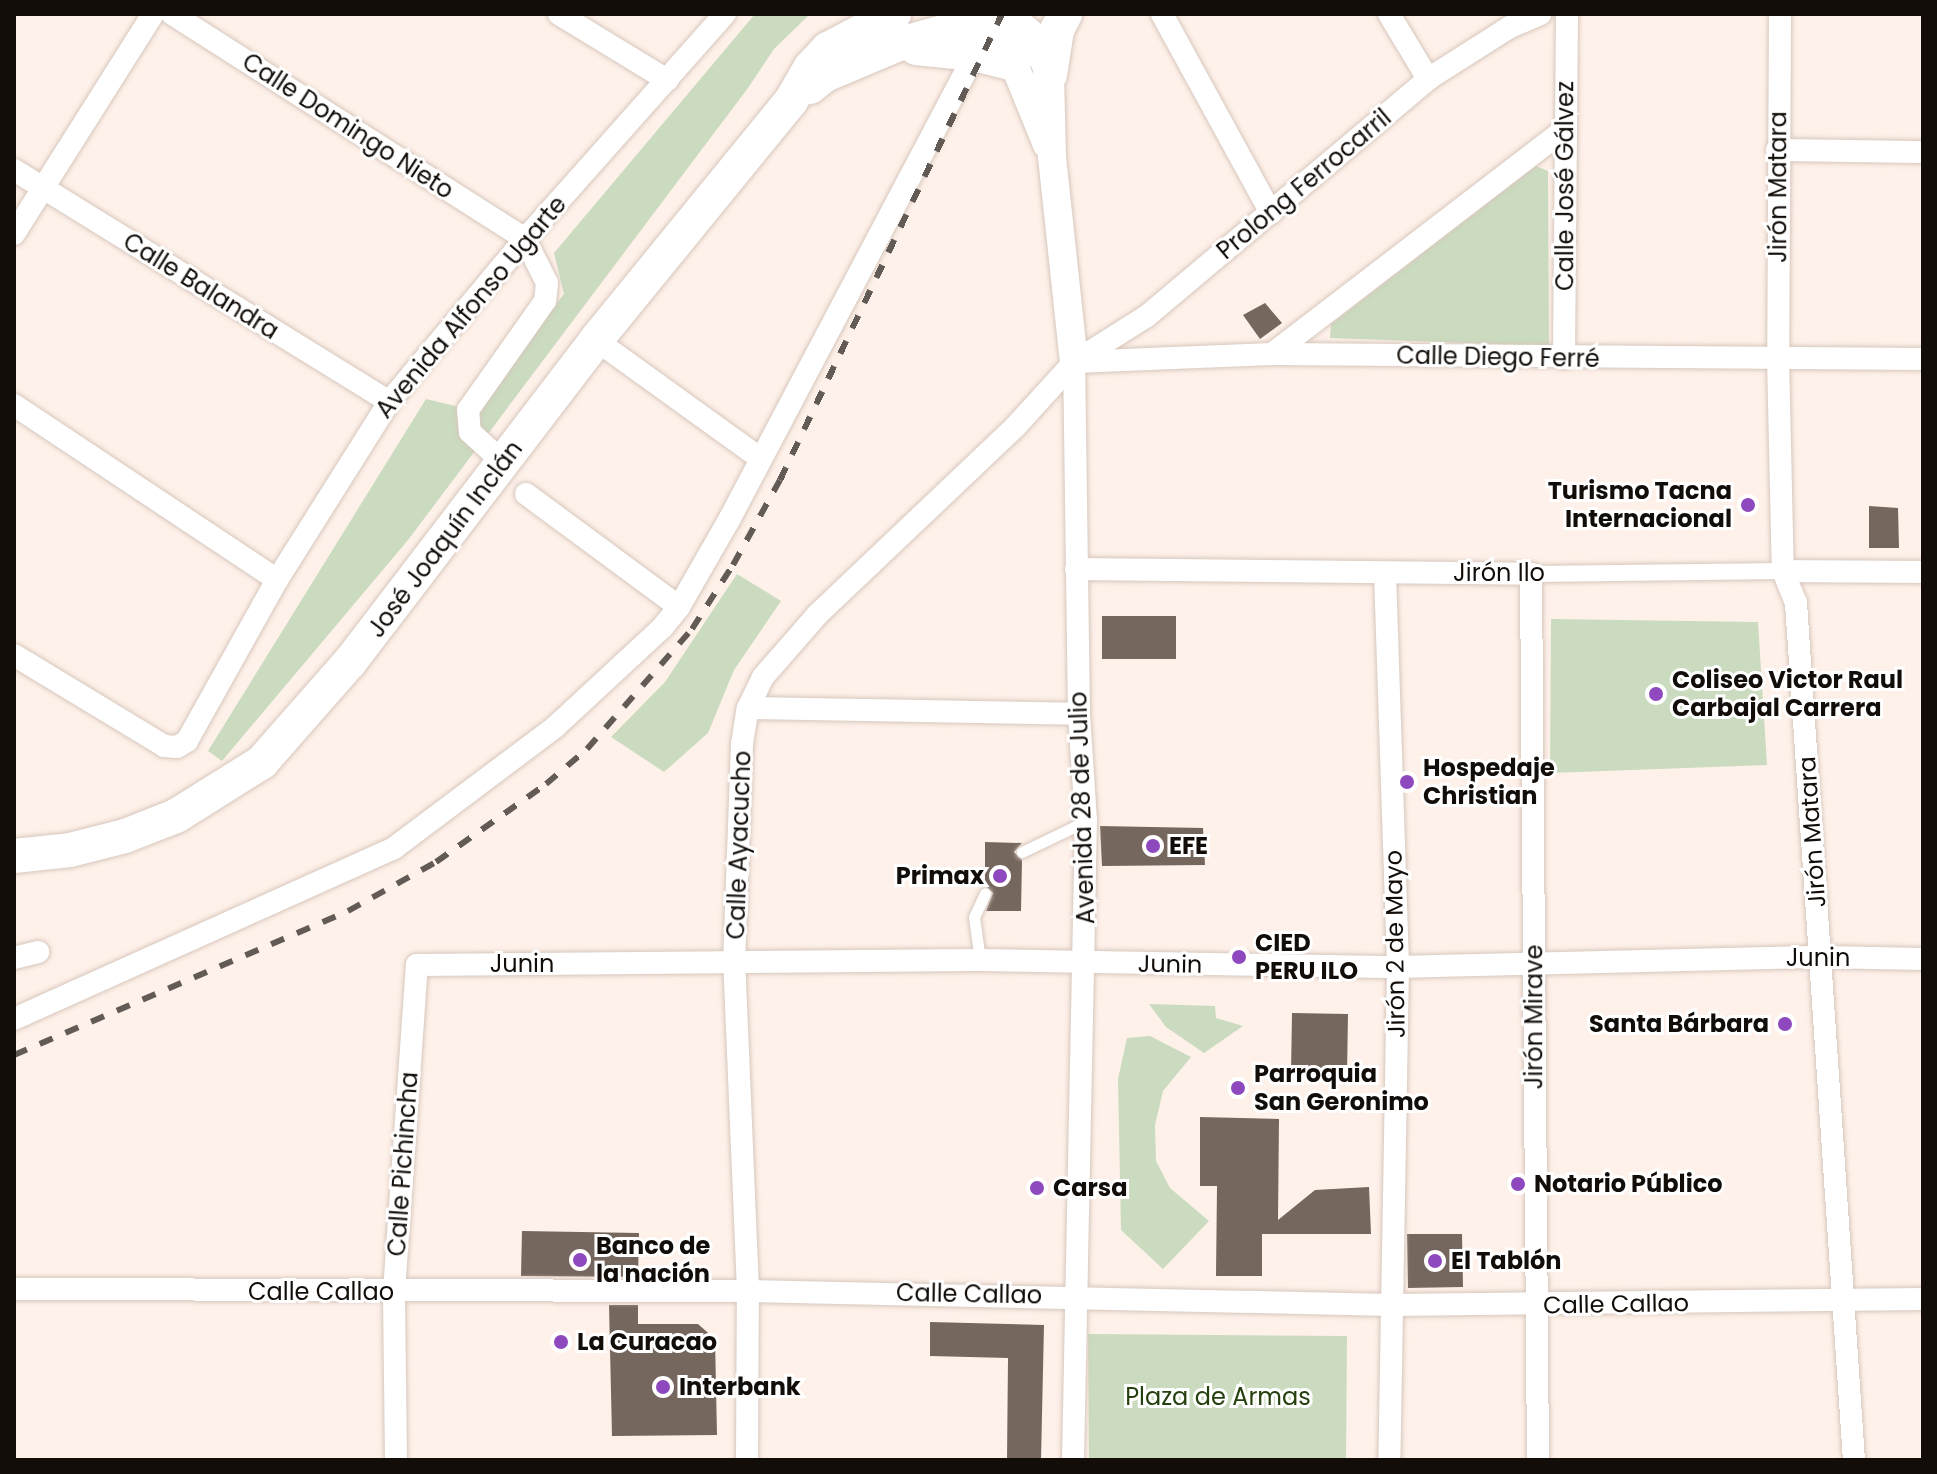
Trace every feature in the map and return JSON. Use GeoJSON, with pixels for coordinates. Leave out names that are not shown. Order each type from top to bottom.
{"type":"FeatureCollection","features":[{"type":"Feature","properties":{"kind":"main road","name":"José Joaquín Inclán"},"geometry":{"type":"LineString","coordinates":[[14,856],[70,850],[125,836],[176,816],[262,762],[350,662],[596,340],[791,101],[895,30],[1007,14]]}},
{"type":"Feature","properties":{"kind":"main road"},"geometry":{"type":"LineString","coordinates":[[1050,75],[1057,30],[1065,14]]}},
{"type":"Feature","properties":{"kind":"main road"},"geometry":{"type":"LineString","coordinates":[[895,30],[1014,64]]}},
{"type":"Feature","properties":{"kind":"street"},"geometry":{"type":"LineString","coordinates":[[14,234],[153,14]]}},
{"type":"Feature","properties":{"kind":"street","name":"Calle Domingo Nieto"},"geometry":{"type":"LineString","coordinates":[[172,14],[525,239]]}},
{"type":"Feature","properties":{"kind":"street"},"geometry":{"type":"LineString","coordinates":[[559,14],[667,80]]}},
{"type":"Feature","properties":{"kind":"street","name":"Avenida Alfonso Ugarte"},"geometry":{"type":"LineString","coordinates":[[14,655],[164,746],[177,747],[187,741],[277,580],[389,402],[525,239],[725,14]]}},
{"type":"Feature","properties":{"kind":"street"},"geometry":{"type":"LineString","coordinates":[[14,1019],[394,848],[555,727],[679,607],[761,459],[975,54],[1007,14]]}},
{"type":"Feature","properties":{"kind":"street","name":"Avenida 28 de Julio"},"geometry":{"type":"LineString","coordinates":[[1007,14],[1014,64],[1052,157]]}},
{"type":"Feature","properties":{"kind":"street","name":"Avenida 28 de Julio"},"geometry":{"type":"LineString","coordinates":[[1007,14],[1033,36],[1050,75],[1052,157],[1074,362],[1079,714],[1086,820],[1073,1460]]}},
{"type":"Feature","properties":{"kind":"street"},"geometry":{"type":"LineString","coordinates":[[1162,14],[1271,213]]}},
{"type":"Feature","properties":{"kind":"street"},"geometry":{"type":"LineString","coordinates":[[1389,14],[1428,79]]}},
{"type":"Feature","properties":{"kind":"street","name":"Prolong Ferrocarril"},"geometry":{"type":"LineString","coordinates":[[1074,362],[1147,316],[1428,79],[1510,27],[1540,14]]}},
{"type":"Feature","properties":{"kind":"street","name":"Calle José Gálvez"},"geometry":{"type":"LineString","coordinates":[[1564,358],[1567,14]]}},
{"type":"Feature","properties":{"kind":"street","name":"Jirón Matara"},"geometry":{"type":"LineString","coordinates":[[1780,14],[1778,358],[1783,571],[1796,603],[1854,1460]]}},
{"type":"Feature","properties":{"kind":"street"},"geometry":{"type":"LineString","coordinates":[[1272,354],[1564,130]]}},
{"type":"Feature","properties":{"kind":"street"},"geometry":{"type":"LineString","coordinates":[[1777,150],[1923,152]]}},
{"type":"Feature","properties":{"kind":"street","name":"Calle Balandra"},"geometry":{"type":"LineString","coordinates":[[14,170],[389,402]]}},
{"type":"Feature","properties":{"kind":"street"},"geometry":{"type":"LineString","coordinates":[[503,462],[470,432],[468,410],[472,399],[545,301],[547,283],[525,239]]}},
{"type":"Feature","properties":{"kind":"street"},"geometry":{"type":"LineString","coordinates":[[596,340],[761,459]]}},
{"type":"Feature","properties":{"kind":"street","name":"Calle Diego Ferré"},"geometry":{"type":"LineString","coordinates":[[1074,362],[1272,354],[1923,359]]}},
{"type":"Feature","properties":{"kind":"street","name":"Calle Ayacucho"},"geometry":{"type":"LineString","coordinates":[[747,1460],[748,1291],[734,963],[740,761],[748,708],[763,677],[792,641],[1016,426],[1074,362]]}},
{"type":"Feature","properties":{"kind":"street"},"geometry":{"type":"LineString","coordinates":[[14,405],[277,580]]}},
{"type":"Feature","properties":{"kind":"street"},"geometry":{"type":"LineString","coordinates":[[526,494],[679,607]]}},
{"type":"Feature","properties":{"kind":"street","name":"Jirón Ilo"},"geometry":{"type":"LineString","coordinates":[[1076,569],[1531,574],[1923,572]]}},
{"type":"Feature","properties":{"kind":"street","name":"Jirón 2 de Mayo"},"geometry":{"type":"LineString","coordinates":[[1385,573],[1398,967],[1389,1460]]}},
{"type":"Feature","properties":{"kind":"street","name":"Jirón Mirave"},"geometry":{"type":"LineString","coordinates":[[1531,574],[1538,1460]]}},
{"type":"Feature","properties":{"kind":"street"},"geometry":{"type":"LineString","coordinates":[[748,708],[1079,714]]}},
{"type":"Feature","properties":{"kind":"street"},"geometry":{"type":"LineString","coordinates":[[14,958],[38,952]]}},
{"type":"Feature","properties":{"kind":"street","name":"Junin"},"geometry":{"type":"LineString","coordinates":[[417,965],[980,960],[1398,967],[1821,957],[1923,959]]}},
{"type":"Feature","properties":{"kind":"street","name":"Calle Pichincha"},"geometry":{"type":"LineString","coordinates":[[396,1460],[394,1292],[417,965]]}},
{"type":"Feature","properties":{"kind":"street","name":"Calle Callao"},"geometry":{"type":"LineString","coordinates":[[14,1289],[748,1291],[1391,1305],[1923,1299]]}},
{"type":"Feature","properties":{"kind":"lane"},"geometry":{"type":"LineString","coordinates":[[1022,852],[1086,820]]}},
{"type":"Feature","properties":{"kind":"lane"},"geometry":{"type":"LineString","coordinates":[[980,960],[974,917],[985,893]]}},
{"type":"Feature","properties":{"kind":"green space"},"geometry":{"type":"Polygon","coordinates":[[[755,14],[810,14],[774,49],[748,88],[408,540],[222,761],[208,751],[426,399],[472,410],[564,294],[554,253],[755,14]]]}},
{"type":"Feature","properties":{"kind":"green space"},"geometry":{"type":"Polygon","coordinates":[[[1536,166],[1548,171],[1549,346],[1330,338],[1331,324],[1536,166]]]}},
{"type":"Feature","properties":{"kind":"green space"},"geometry":{"type":"Polygon","coordinates":[[[737,574],[781,601],[734,670],[708,733],[664,772],[611,737],[665,682],[737,574]]]}},
{"type":"Feature","properties":{"kind":"green space","name":"Coliseo Victor Raul Carbajal Carrera"},"geometry":{"type":"Polygon","coordinates":[[[1551,619],[1758,622],[1767,765],[1550,773],[1551,619]]]}},
{"type":"Feature","properties":{"kind":"green space"},"geometry":{"type":"Polygon","coordinates":[[[1149,1004],[1215,1006],[1216,1018],[1243,1026],[1204,1053],[1166,1027],[1149,1004]]]}},
{"type":"Feature","properties":{"kind":"green space"},"geometry":{"type":"Polygon","coordinates":[[[1150,1036],[1191,1057],[1163,1091],[1155,1125],[1156,1161],[1170,1188],[1209,1221],[1163,1269],[1121,1230],[1118,1079],[1127,1038],[1150,1036]]]}},
{"type":"Feature","properties":{"kind":"green space","name":"Plaza de Armas"},"geometry":{"type":"Polygon","coordinates":[[[1088,1334],[1347,1336],[1346,1460],[1089,1460],[1088,1334]]]}},
{"type":"Feature","properties":{"kind":"building"},"geometry":{"type":"Polygon","coordinates":[[[1265,303],[1282,323],[1260,339],[1243,315],[1265,303]]]}},
{"type":"Feature","properties":{"kind":"building"},"geometry":{"type":"Polygon","coordinates":[[[1869,506],[1898,508],[1899,548],[1869,548],[1869,506]]]}},
{"type":"Feature","properties":{"kind":"building"},"geometry":{"type":"Polygon","coordinates":[[[1102,616],[1176,616],[1176,659],[1102,659],[1102,616]]]}},
{"type":"Feature","properties":{"kind":"building","name":"EFE"},"geometry":{"type":"Polygon","coordinates":[[[1100,826],[1203,828],[1205,865],[1102,866],[1100,826]]]}},
{"type":"Feature","properties":{"kind":"building"},"geometry":{"type":"Polygon","coordinates":[[[985,842],[1022,843],[1014,852],[1022,860],[1021,911],[986,911],[993,893],[985,885],[985,842]]]}},
{"type":"Feature","properties":{"kind":"building"},"geometry":{"type":"Polygon","coordinates":[[[1292,1013],[1348,1014],[1347,1075],[1291,1074],[1292,1013]]]}},
{"type":"Feature","properties":{"kind":"building"},"geometry":{"type":"Polygon","coordinates":[[[1200,1117],[1279,1119],[1278,1220],[1315,1190],[1369,1187],[1371,1234],[1262,1234],[1262,1276],[1216,1276],[1217,1186],[1200,1186],[1200,1117]]]}},
{"type":"Feature","properties":{"kind":"building","name":"Banco de la nación"},"geometry":{"type":"Polygon","coordinates":[[[522,1231],[639,1233],[638,1277],[521,1276],[522,1231]]]}},
{"type":"Feature","properties":{"kind":"building","name":"El Tablón"},"geometry":{"type":"Polygon","coordinates":[[[1407,1234],[1462,1234],[1463,1287],[1408,1288],[1407,1234]]]}},
{"type":"Feature","properties":{"kind":"building","name":"Interbank"},"geometry":{"type":"Polygon","coordinates":[[[609,1305],[638,1305],[638,1324],[698,1324],[715,1339],[717,1435],[612,1436],[609,1305]]]}},
{"type":"Feature","properties":{"kind":"building"},"geometry":{"type":"Polygon","coordinates":[[[930,1322],[1044,1325],[1041,1460],[1007,1460],[1008,1358],[930,1356],[930,1322]]]}},
{"type":"Feature","properties":{"kind":"railway"},"geometry":{"type":"LineString","coordinates":[[14,1055],[348,911],[436,862],[546,784],[587,749],[692,629],[733,565],[780,480],[1002,14]]}},
{"type":"Feature","properties":{"kind":"place","name":"Turismo Tacna Internacional"},"geometry":{"type":"Point","coordinates":[1748,505]}},
{"type":"Feature","properties":{"kind":"place","name":"Coliseo Victor Raul Carbajal Carrera"},"geometry":{"type":"Point","coordinates":[1656,694]}},
{"type":"Feature","properties":{"kind":"place","name":"Hospedaje Christian"},"geometry":{"type":"Point","coordinates":[1407,782]}},
{"type":"Feature","properties":{"kind":"place","name":"EFE"},"geometry":{"type":"Point","coordinates":[1153,846]}},
{"type":"Feature","properties":{"kind":"place","name":"Primax"},"geometry":{"type":"Point","coordinates":[1000,876]}},
{"type":"Feature","properties":{"kind":"place","name":"CIED PERU ILO"},"geometry":{"type":"Point","coordinates":[1239,957]}},
{"type":"Feature","properties":{"kind":"place","name":"Santa Bárbara"},"geometry":{"type":"Point","coordinates":[1785,1024]}},
{"type":"Feature","properties":{"kind":"place","name":"Parroquia San Geronimo"},"geometry":{"type":"Point","coordinates":[1238,1088]}},
{"type":"Feature","properties":{"kind":"place","name":"Notario Público"},"geometry":{"type":"Point","coordinates":[1518,1184]}},
{"type":"Feature","properties":{"kind":"place","name":"Carsa"},"geometry":{"type":"Point","coordinates":[1037,1188]}},
{"type":"Feature","properties":{"kind":"place","name":"Banco de la nación"},"geometry":{"type":"Point","coordinates":[580,1260]}},
{"type":"Feature","properties":{"kind":"place","name":"El Tablón"},"geometry":{"type":"Point","coordinates":[1435,1261]}},
{"type":"Feature","properties":{"kind":"place","name":"La Curacao"},"geometry":{"type":"Point","coordinates":[561,1342]}},
{"type":"Feature","properties":{"kind":"place","name":"Interbank"},"geometry":{"type":"Point","coordinates":[663,1387]}}]}
